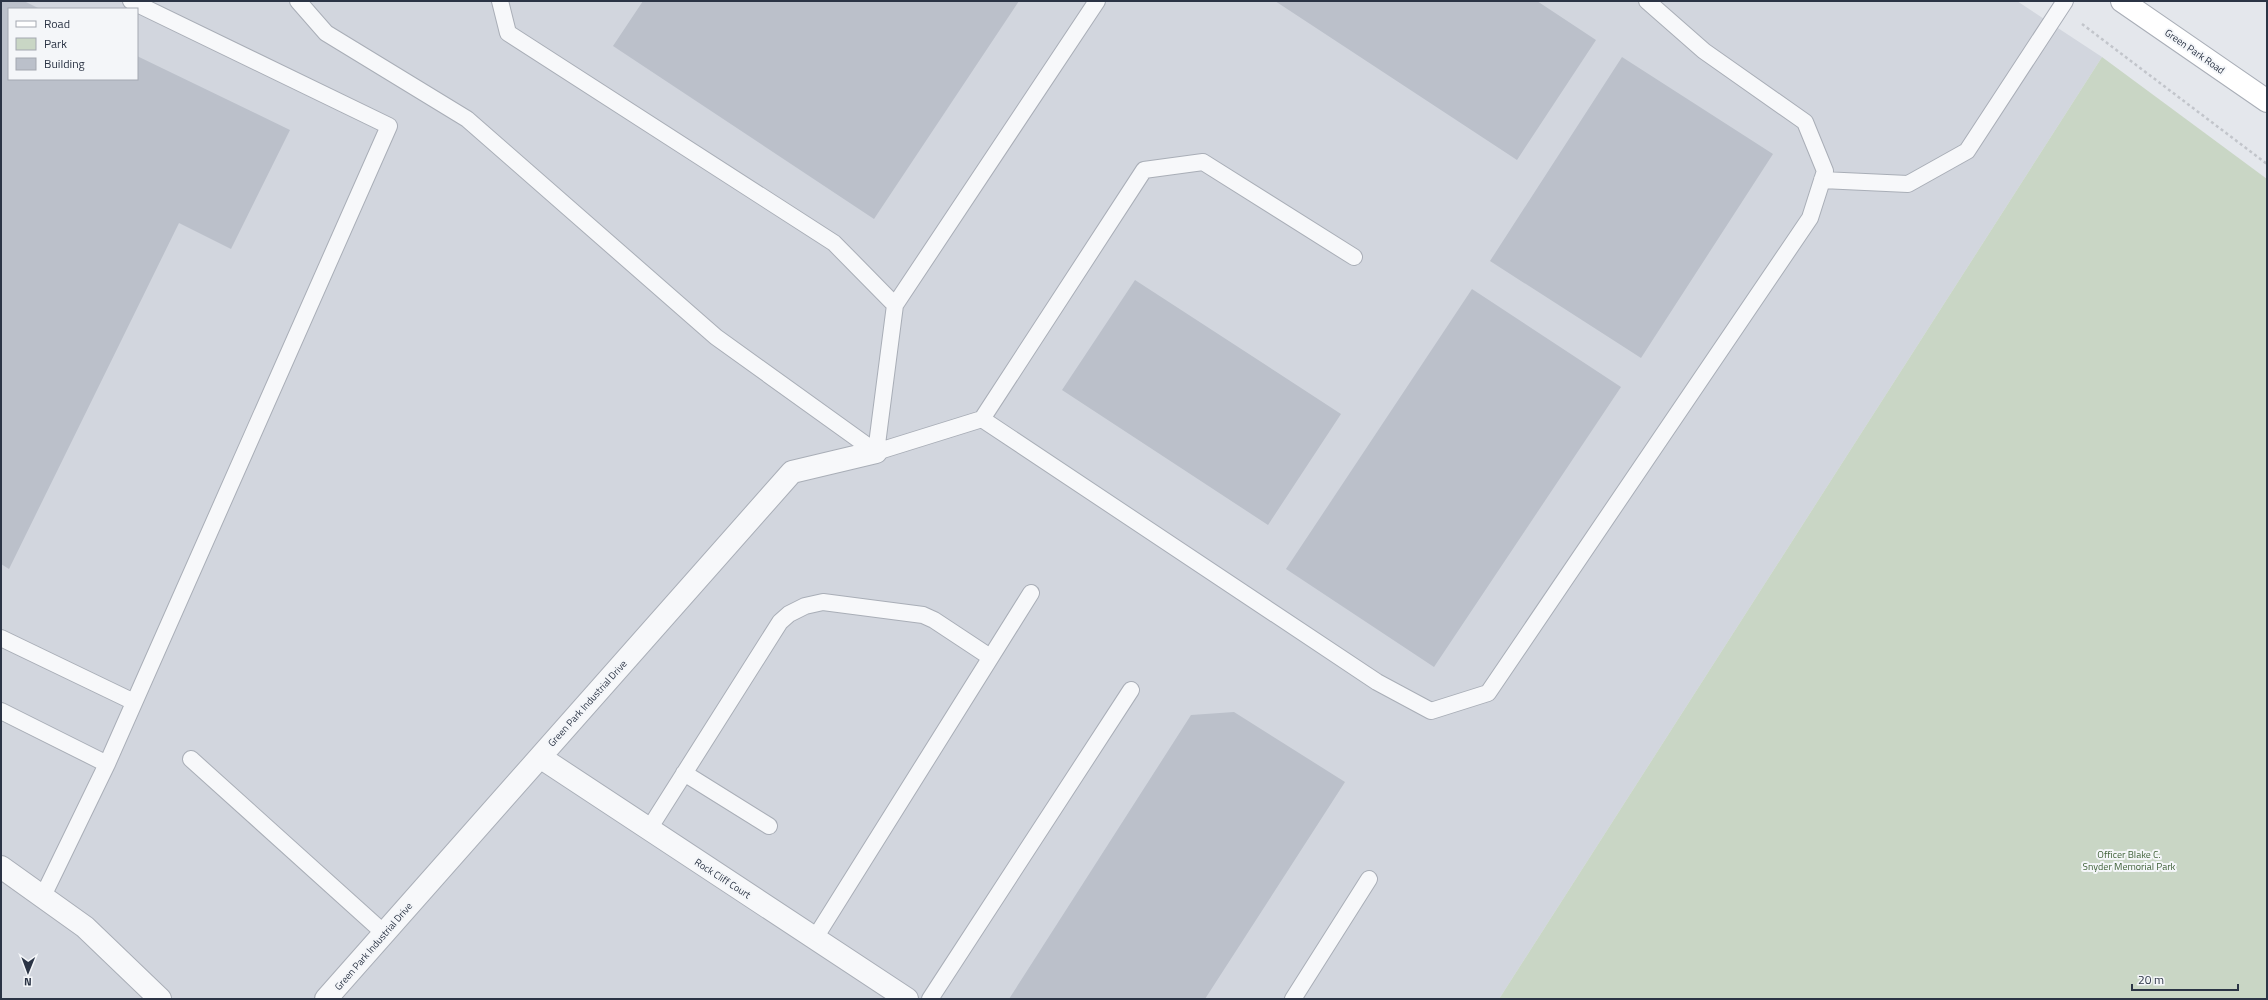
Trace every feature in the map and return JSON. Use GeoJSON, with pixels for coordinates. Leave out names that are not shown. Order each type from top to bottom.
{"type":"FeatureCollection","features":[{"type":"Feature","properties":{"kind":"street","name":"Green Park Road"},"geometry":{"type":"LineString","coordinates":[[2122,1],[2267,101]]}},
{"type":"Feature","properties":{"kind":"street","name":"Green Park Industrial Drive"},"geometry":{"type":"LineString","coordinates":[[326,999],[792,472],[876,452]]}},
{"type":"Feature","properties":{"kind":"street","name":"Rock Cliff Court"},"geometry":{"type":"LineString","coordinates":[[540,757],[906,999]]}},
{"type":"Feature","properties":{"kind":"street"},"geometry":{"type":"LineString","coordinates":[[1,867],[85,927],[160,999]]}},
{"type":"Feature","properties":{"kind":"lane"},"geometry":{"type":"LineString","coordinates":[[43,896],[107,764],[389,126],[131,1]]}},
{"type":"Feature","properties":{"kind":"lane"},"geometry":{"type":"LineString","coordinates":[[298,1],[326,33],[467,119],[716,337],[876,452]]}},
{"type":"Feature","properties":{"kind":"lane"},"geometry":{"type":"LineString","coordinates":[[500,1],[508,33],[834,243],[895,305]]}},
{"type":"Feature","properties":{"kind":"lane"},"geometry":{"type":"LineString","coordinates":[[876,452],[895,305],[1097,1]]}},
{"type":"Feature","properties":{"kind":"lane"},"geometry":{"type":"LineString","coordinates":[[982,419],[1377,682],[1431,711],[1488,693],[1810,218],[1825,171],[1805,122],[1704,51],[1647,1]]}},
{"type":"Feature","properties":{"kind":"lane"},"geometry":{"type":"LineString","coordinates":[[1822,180],[1908,184],[1967,151],[2062,5]]}},
{"type":"Feature","properties":{"kind":"lane"},"geometry":{"type":"LineString","coordinates":[[876,452],[982,419],[1144,170],[1203,162],[1354,257]]}},
{"type":"Feature","properties":{"kind":"lane"},"geometry":{"type":"LineString","coordinates":[[815,938],[1031,593]]}},
{"type":"Feature","properties":{"kind":"lane"},"geometry":{"type":"LineString","coordinates":[[649,829],[780,622],[789,614],[805,606],[823,602],[923,615],[934,620],[990,657]]}},
{"type":"Feature","properties":{"kind":"lane"},"geometry":{"type":"LineString","coordinates":[[1,638],[134,702]]}},
{"type":"Feature","properties":{"kind":"lane"},"geometry":{"type":"LineString","coordinates":[[930,999],[1131,690]]}},
{"type":"Feature","properties":{"kind":"lane"},"geometry":{"type":"LineString","coordinates":[[1,711],[107,764]]}},
{"type":"Feature","properties":{"kind":"lane"},"geometry":{"type":"LineString","coordinates":[[191,759],[384,933]]}},
{"type":"Feature","properties":{"kind":"lane"},"geometry":{"type":"LineString","coordinates":[[684,773],[769,826]]}},
{"type":"Feature","properties":{"kind":"lane"},"geometry":{"type":"LineString","coordinates":[[1293,999],[1369,879]]}},
{"type":"Feature","properties":{"kind":"path"},"geometry":{"type":"LineString","coordinates":[[2062,5],[2267,164]]}},
{"type":"Feature","properties":{"kind":"shaded area"},"geometry":{"type":"Polygon","coordinates":[[[1,1],[2017,1],[2102,57],[1499,999],[1,999],[1,1]]]}},
{"type":"Feature","properties":{"kind":"green space","name":"Officer Blake C. Snyder Memorial Park"},"geometry":{"type":"Polygon","coordinates":[[[2102,57],[2267,179],[2267,999],[1499,999],[2102,57]]]}},
{"type":"Feature","properties":{"kind":"building"},"geometry":{"type":"Polygon","coordinates":[[[1,1],[24,1],[38,8],[8,8],[8,80],[138,80],[138,56],[290,130],[231,249],[179,223],[9,569],[1,564],[1,1]]]}},
{"type":"Feature","properties":{"kind":"building"},"geometry":{"type":"Polygon","coordinates":[[[643,1],[1019,1],[874,219],[613,46],[643,1]]]}},
{"type":"Feature","properties":{"kind":"building"},"geometry":{"type":"Polygon","coordinates":[[[1275,1],[1537,1],[1596,40],[1517,160],[1275,1]]]}},
{"type":"Feature","properties":{"kind":"building"},"geometry":{"type":"Polygon","coordinates":[[[1622,57],[1773,154],[1641,358],[1490,261],[1622,57]]]}},
{"type":"Feature","properties":{"kind":"building"},"geometry":{"type":"Polygon","coordinates":[[[1135,280],[1341,414],[1268,525],[1062,390],[1135,280]]]}},
{"type":"Feature","properties":{"kind":"building"},"geometry":{"type":"Polygon","coordinates":[[[1472,289],[1621,387],[1434,667],[1286,569],[1472,289]]]}},
{"type":"Feature","properties":{"kind":"building"},"geometry":{"type":"Polygon","coordinates":[[[1234,712],[1345,782],[1205,999],[1009,999],[1191,715],[1234,712]]]}}]}
